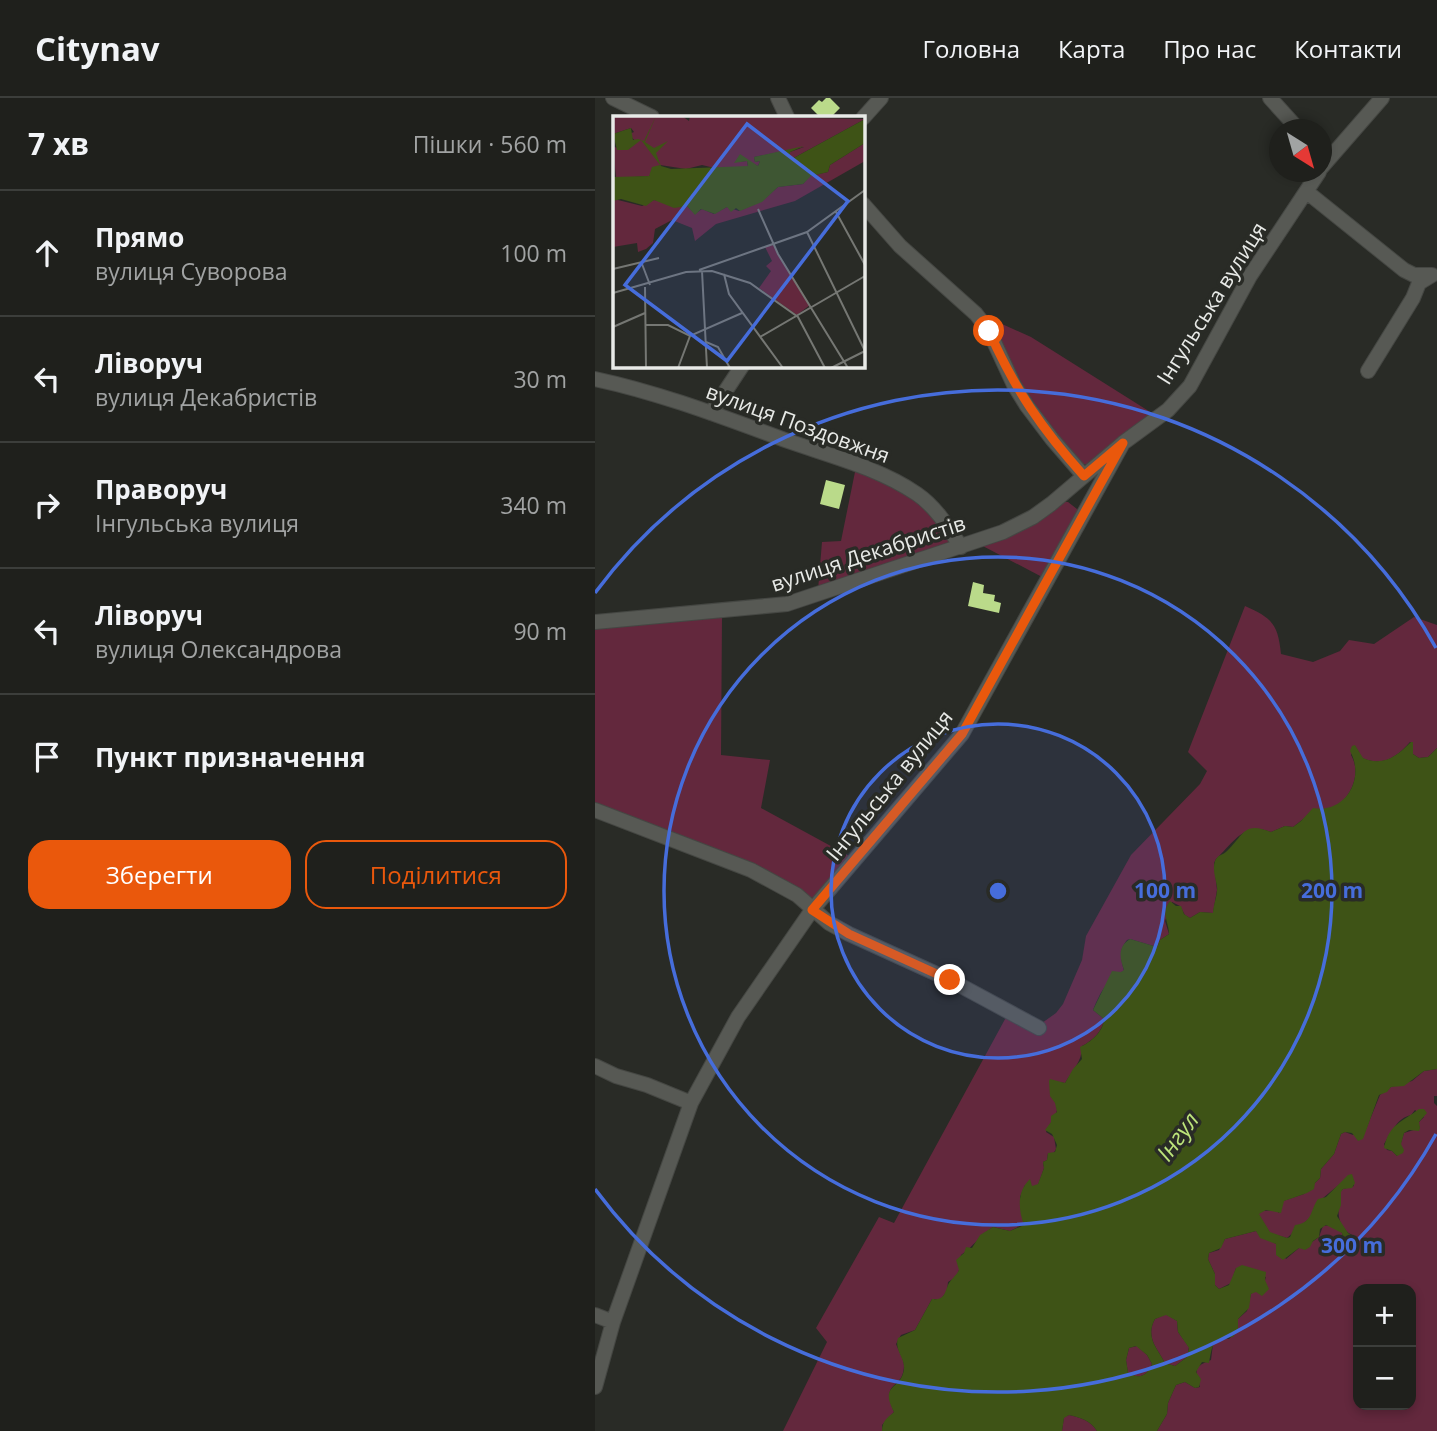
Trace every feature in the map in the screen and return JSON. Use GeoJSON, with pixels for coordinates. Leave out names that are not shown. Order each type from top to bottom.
{"type":"FeatureCollection","features":[{"type":"Feature","properties":{"kind":"street"},"geometry":{"type":"LineString","coordinates":[[613,98],[650,116]]}},
{"type":"Feature","properties":{"kind":"street"},"geometry":{"type":"LineString","coordinates":[[778,98],[787,116]]}},
{"type":"Feature","properties":{"kind":"street"},"geometry":{"type":"LineString","coordinates":[[865,116],[881,98]]}},
{"type":"Feature","properties":{"kind":"street"},"geometry":{"type":"LineString","coordinates":[[1270,98],[1289,119]]}},
{"type":"Feature","properties":{"kind":"street","name":"Інгульська вулиця"},"geometry":{"type":"LineString","coordinates":[[1332,154],[1382,98]]}},
{"type":"Feature","properties":{"kind":"street","name":"Інгульська вулиця"},"geometry":{"type":"LineString","coordinates":[[595,1387],[613,1322],[691,1103],[738,1017],[812,910],[962,734],[1123,443],[1168,410],[1190,386],[1250,276],[1313,182]]}},
{"type":"Feature","properties":{"kind":"street"},"geometry":{"type":"LineString","coordinates":[[1307,192],[1404,270],[1414,280],[1416,289]]}},
{"type":"Feature","properties":{"kind":"street"},"geometry":{"type":"LineString","coordinates":[[865,206],[900,246],[976,314],[989,331],[1014,385],[1027,406],[1084,476]]}},
{"type":"Feature","properties":{"kind":"street"},"geometry":{"type":"LineString","coordinates":[[1404,270],[1414,275],[1435,274]]}},
{"type":"Feature","properties":{"kind":"street"},"geometry":{"type":"LineString","coordinates":[[1368,371],[1416,289],[1423,279],[1435,274]]}},
{"type":"Feature","properties":{"kind":"street"},"geometry":{"type":"LineString","coordinates":[[711,413],[741,368]]}},
{"type":"Feature","properties":{"kind":"street","name":"вулиця Поздовжня"},"geometry":{"type":"LineString","coordinates":[[595,379],[631,387],[711,413],[892,479],[927,502],[942,518],[961,547]]}},
{"type":"Feature","properties":{"kind":"street","name":"вулиця Декабристів"},"geometry":{"type":"LineString","coordinates":[[595,622],[787,604],[961,547],[1003,532],[1033,517],[1123,443]]}},
{"type":"Feature","properties":{"kind":"street"},"geometry":{"type":"LineString","coordinates":[[595,810],[751,870],[797,895],[812,910],[849,934],[950,980],[1039,1028]]}},
{"type":"Feature","properties":{"kind":"street"},"geometry":{"type":"LineString","coordinates":[[595,1066],[691,1103]]}},
{"type":"Feature","properties":{"kind":"street"},"geometry":{"type":"LineString","coordinates":[[595,1315],[613,1322]]}},
{"type":"Feature","properties":{"kind":"shaded area"},"geometry":{"type":"Polygon","coordinates":[[[980,314],[1031,337],[1155,415],[1088,465],[1080,463],[1054,438],[980,314]]]}},
{"type":"Feature","properties":{"kind":"shaded area"},"geometry":{"type":"Polygon","coordinates":[[[856,467],[925,503],[953,544],[818,590],[822,542],[841,541],[856,467]]]}},
{"type":"Feature","properties":{"kind":"shaded area"},"geometry":{"type":"Polygon","coordinates":[[[1063,502],[1068,502],[1077,509],[1077,515],[1044,578],[979,544],[1063,502]]]}},
{"type":"Feature","properties":{"kind":"shaded area"},"geometry":{"type":"Polygon","coordinates":[[[1245,606],[1262,614],[1272,623],[1278,636],[1281,654],[1313,662],[1340,651],[1349,640],[1374,644],[1414,617],[1437,625],[1437,748],[1428,757],[1419,758],[1413,754],[1413,743],[1410,742],[1389,759],[1370,761],[1362,758],[1355,746],[1351,755],[1355,770],[1353,785],[1339,804],[1329,809],[1316,809],[1293,827],[1285,826],[1271,832],[1262,829],[1246,831],[1216,859],[1214,863],[1217,890],[1213,913],[1200,912],[1190,918],[1180,906],[1172,902],[1165,921],[1169,934],[1160,940],[1157,947],[1127,940],[1121,951],[1124,971],[1109,981],[1093,1010],[1104,1019],[1102,1028],[1082,1046],[1079,1061],[1065,1083],[1053,1081],[1051,1086],[1057,1110],[1046,1132],[1054,1137],[1056,1149],[1053,1154],[1048,1153],[1047,1160],[1043,1162],[1044,1168],[1038,1185],[1025,1185],[1020,1197],[1024,1224],[1010,1231],[993,1227],[984,1233],[961,1255],[956,1277],[948,1282],[947,1291],[941,1299],[932,1299],[915,1330],[901,1335],[896,1344],[904,1363],[903,1374],[891,1390],[890,1402],[894,1412],[882,1425],[882,1431],[783,1431],[827,1342],[816,1328],[879,1217],[894,1223],[1010,1010],[1042,1023],[1056,1013],[1063,1004],[1082,960],[1086,936],[1131,855],[1200,784],[1207,771],[1188,752],[1245,606]]]}},
{"type":"Feature","properties":{"kind":"shaded area"},"geometry":{"type":"Polygon","coordinates":[[[722,616],[721,755],[770,760],[761,808],[851,857],[817,896],[810,898],[595,808],[595,626],[722,616]]]}},
{"type":"Feature","properties":{"kind":"shaded area"},"geometry":{"type":"Polygon","coordinates":[[[1437,1069],[1437,1096],[1434,1096],[1434,1103],[1437,1106],[1437,1431],[1157,1431],[1167,1414],[1168,1403],[1176,1385],[1185,1382],[1195,1388],[1200,1387],[1198,1367],[1211,1360],[1213,1344],[1219,1338],[1229,1339],[1238,1330],[1238,1319],[1247,1311],[1251,1294],[1266,1277],[1236,1268],[1231,1283],[1219,1289],[1215,1285],[1209,1253],[1219,1250],[1225,1239],[1256,1231],[1276,1244],[1286,1259],[1319,1237],[1323,1226],[1333,1227],[1342,1233],[1342,1244],[1352,1235],[1340,1222],[1340,1192],[1354,1186],[1354,1180],[1347,1178],[1323,1198],[1314,1208],[1312,1216],[1287,1238],[1270,1233],[1258,1214],[1276,1210],[1279,1213],[1283,1201],[1304,1194],[1320,1178],[1321,1169],[1334,1154],[1341,1134],[1364,1134],[1380,1095],[1391,1087],[1412,1081],[1424,1071],[1437,1069]],[[1415,1110],[1398,1123],[1384,1144],[1387,1150],[1397,1156],[1404,1133],[1420,1128],[1418,1123],[1424,1117],[1415,1110]]]}},
{"type":"Feature","properties":{"kind":"shaded area"},"geometry":{"type":"Polygon","coordinates":[[[1166,1314],[1177,1321],[1178,1332],[1189,1347],[1187,1357],[1175,1366],[1165,1363],[1152,1337],[1155,1319],[1166,1314]]]}},
{"type":"Feature","properties":{"kind":"shaded area"},"geometry":{"type":"Polygon","coordinates":[[[1137,1346],[1152,1364],[1145,1374],[1139,1376],[1128,1373],[1126,1360],[1129,1348],[1137,1346]]]}},
{"type":"Feature","properties":{"kind":"shaded area"},"geometry":{"type":"Polygon","coordinates":[[[1069,1415],[1088,1422],[1097,1431],[1062,1431],[1064,1417],[1069,1415]]]}},
{"type":"Feature","properties":{"kind":"water","name":"Інгул"},"geometry":{"type":"Polygon","coordinates":[[[1411,742],[1413,754],[1419,758],[1428,757],[1437,748],[1437,1069],[1424,1071],[1404,1086],[1391,1087],[1379,1095],[1363,1139],[1358,1141],[1352,1133],[1341,1134],[1334,1154],[1321,1169],[1314,1189],[1284,1201],[1281,1213],[1266,1210],[1259,1214],[1270,1232],[1290,1237],[1295,1225],[1308,1219],[1318,1199],[1326,1197],[1352,1174],[1355,1183],[1352,1188],[1343,1189],[1341,1192],[1341,1205],[1337,1216],[1348,1233],[1356,1238],[1356,1243],[1344,1246],[1342,1233],[1326,1225],[1320,1229],[1319,1237],[1310,1247],[1305,1250],[1299,1248],[1283,1260],[1276,1255],[1276,1244],[1260,1238],[1256,1231],[1225,1239],[1221,1248],[1209,1253],[1215,1285],[1219,1289],[1229,1285],[1236,1268],[1242,1265],[1266,1272],[1265,1280],[1269,1289],[1262,1296],[1256,1292],[1251,1294],[1249,1308],[1238,1319],[1238,1330],[1233,1337],[1215,1343],[1209,1363],[1202,1362],[1196,1372],[1201,1379],[1199,1387],[1195,1388],[1185,1382],[1176,1385],[1168,1403],[1167,1414],[1157,1431],[1097,1431],[1081,1418],[1069,1415],[1064,1418],[1062,1431],[882,1431],[884,1422],[894,1412],[890,1403],[890,1391],[899,1381],[904,1369],[897,1346],[898,1338],[915,1330],[932,1299],[943,1296],[959,1270],[956,1260],[966,1247],[972,1248],[980,1235],[993,1227],[1010,1231],[1024,1225],[1020,1207],[1023,1189],[1030,1179],[1032,1186],[1038,1184],[1044,1168],[1043,1162],[1047,1160],[1048,1153],[1055,1152],[1057,1145],[1052,1134],[1045,1130],[1051,1122],[1051,1116],[1057,1112],[1050,1096],[1049,1081],[1050,1079],[1065,1083],[1082,1059],[1080,1047],[1099,1032],[1104,1019],[1093,1010],[1112,971],[1124,970],[1121,949],[1126,942],[1130,939],[1157,947],[1160,940],[1169,934],[1165,914],[1170,901],[1181,906],[1184,914],[1190,918],[1200,912],[1213,913],[1217,890],[1214,871],[1217,857],[1249,829],[1271,832],[1285,826],[1293,827],[1313,808],[1334,806],[1343,800],[1349,793],[1355,773],[1350,751],[1352,746],[1355,745],[1363,758],[1383,761],[1395,756],[1411,742]],[[1166,1315],[1155,1319],[1152,1337],[1165,1363],[1175,1366],[1187,1357],[1189,1348],[1178,1332],[1177,1321],[1166,1315]],[[1136,1346],[1129,1348],[1126,1360],[1128,1372],[1139,1376],[1145,1374],[1152,1364],[1147,1355],[1136,1346]]]}},
{"type":"Feature","properties":{"kind":"water"},"geometry":{"type":"Polygon","coordinates":[[[1419,1109],[1424,1109],[1427,1113],[1419,1122],[1419,1131],[1409,1130],[1404,1133],[1401,1144],[1403,1153],[1397,1156],[1384,1148],[1393,1129],[1419,1109]]]}},
{"type":"Feature","properties":{"kind":"building"},"geometry":{"type":"Polygon","coordinates":[[[830,98],[840,108],[832,116],[819,116],[811,108],[819,100],[822,102],[830,98]]]}},
{"type":"Feature","properties":{"kind":"building"},"geometry":{"type":"Polygon","coordinates":[[[826,480],[845,485],[839,509],[820,504],[826,480]]]}},
{"type":"Feature","properties":{"kind":"building"},"geometry":{"type":"Polygon","coordinates":[[[973,582],[984,585],[983,593],[995,595],[994,601],[1001,603],[999,613],[968,606],[973,582]]]}},
{"type":"Feature","properties":{"kind":"route"},"geometry":{"type":"LineString","coordinates":[[950,980],[849,934],[812,910],[962,734],[1123,443],[1084,476],[1027,406],[1002,362],[989,331]]}}]}
